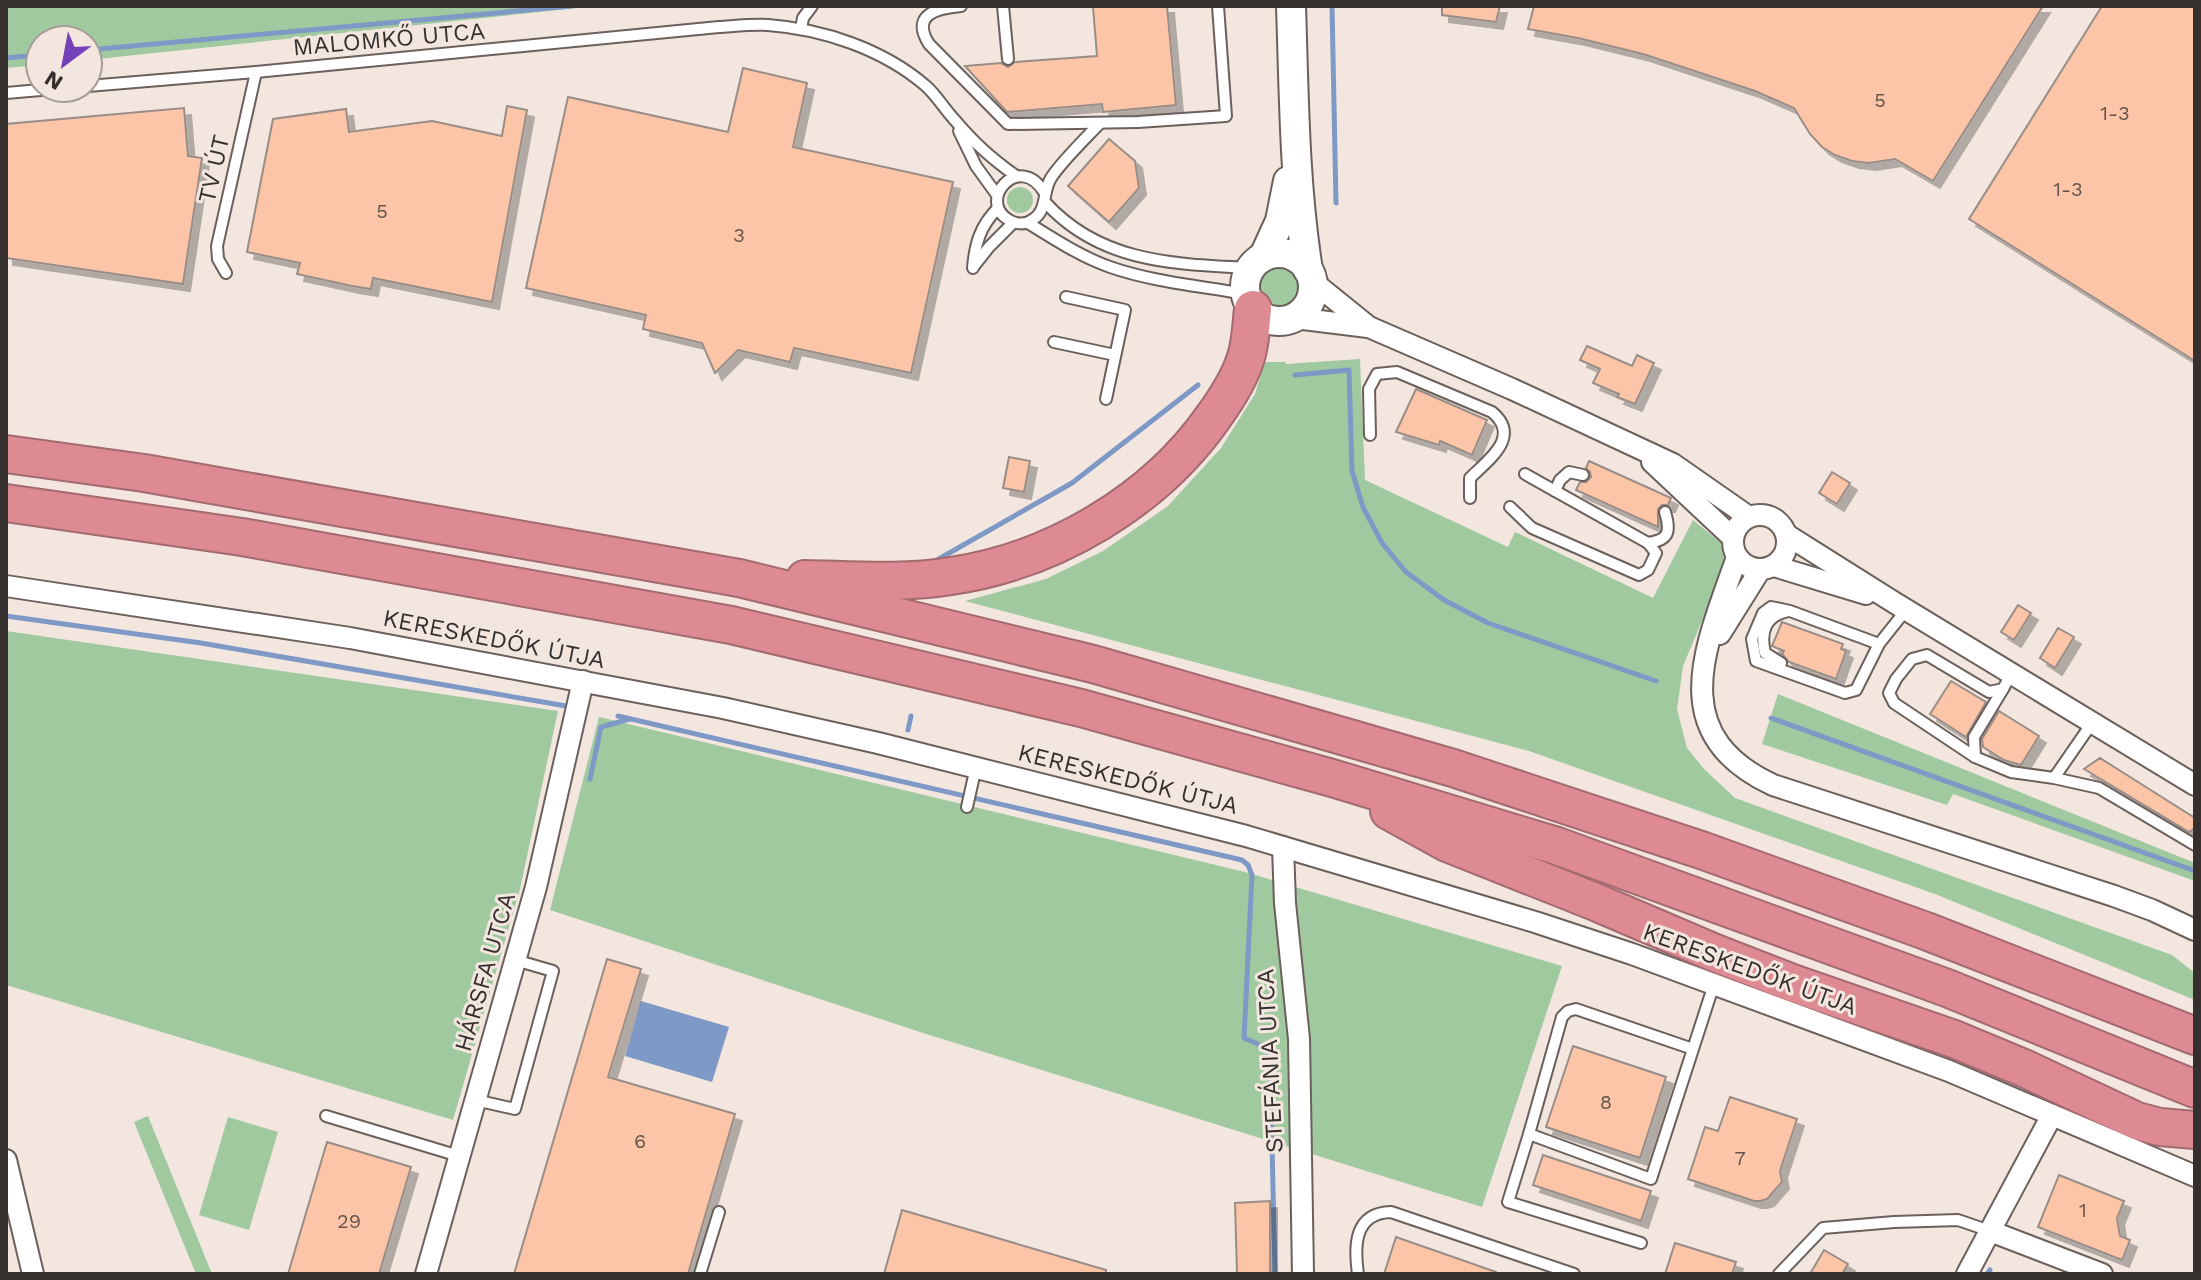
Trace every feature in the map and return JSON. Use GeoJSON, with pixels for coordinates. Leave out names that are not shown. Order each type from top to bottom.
{"type":"FeatureCollection","features":[{"type":"Feature","properties":{"kind":"highway"},"geometry":{"type":"LineString","coordinates":[[739,578],[900,582],[952,576],[1030,556],[1094,525],[1155,481],[1204,430],[1238,378],[1247,356],[1253,282]]}},
{"type":"Feature","properties":{"kind":"highway"},"geometry":{"type":"LineString","coordinates":[[6,454],[160,475],[739,578],[1093,664],[1453,768],[1704,851],[1912,925],[2195,1036]]}},
{"type":"Feature","properties":{"kind":"highway"},"geometry":{"type":"LineString","coordinates":[[6,503],[242,537],[731,625],[1081,708],[1332,778],[1557,846],[1947,988],[2195,1089]]}},
{"type":"Feature","properties":{"kind":"highway"},"geometry":{"type":"LineString","coordinates":[[1332,778],[1447,843],[1598,903],[1714,969],[1795,984],[1954,1039],[2137,1121],[2160,1127],[2195,1130]]}},
{"type":"Feature","properties":{"kind":"street"},"geometry":{"type":"LineString","coordinates":[[1288,320],[1308,305],[1312,293],[1301,225],[1295,148],[1291,6]]}},
{"type":"Feature","properties":{"kind":"street"},"geometry":{"type":"LineString","coordinates":[[1295,148],[1280,221],[1253,282],[1269,320],[1295,318],[1369,327],[1673,464],[1749,517]]}},
{"type":"Feature","properties":{"kind":"street"},"geometry":{"type":"LineString","coordinates":[[1253,282],[1276,253],[1288,255],[1299,260],[1310,276],[1369,327]]}},
{"type":"Feature","properties":{"kind":"street"},"geometry":{"type":"LineString","coordinates":[[1635,446],[1752,568],[1767,568],[1900,607]]}},
{"type":"Feature","properties":{"kind":"street"},"geometry":{"type":"LineString","coordinates":[[1704,663],[1727,622],[1767,568],[1786,552],[1784,527],[1771,517],[1749,517],[1737,527],[1735,548],[1704,663],[1705,719],[1714,740],[1728,757],[1749,774],[1773,785],[2152,910],[2195,930]]}},
{"type":"Feature","properties":{"kind":"street"},"geometry":{"type":"LineString","coordinates":[[1787,535],[1900,607],[2007,681],[2092,723],[2195,785]]}},
{"type":"Feature","properties":{"kind":"street","name":"KERESKEDŐK ÚTJA"},"geometry":{"type":"LineString","coordinates":[[6,586],[350,638],[754,715],[974,777],[1283,847],[1632,954],[1714,969],[2195,1176]]}},
{"type":"Feature","properties":{"kind":"street","name":"HÁRSFA UTCA"},"geometry":{"type":"LineString","coordinates":[[426,1274],[536,887],[583,681]]}},
{"type":"Feature","properties":{"kind":"street","name":"STEFÁNIA UTCA"},"geometry":{"type":"LineString","coordinates":[[1283,847],[1285,903],[1299,1039],[1303,1274]]}},
{"type":"Feature","properties":{"kind":"street"},"geometry":{"type":"LineString","coordinates":[[1967,1274],[2052,1115]]}},
{"type":"Feature","properties":{"kind":"street"},"geometry":{"type":"LineString","coordinates":[[6,1160],[33,1274]]}},
{"type":"Feature","properties":{"kind":"street"},"geometry":{"type":"LineString","coordinates":[[1990,1231],[2092,1272]]}},
{"type":"Feature","properties":{"kind":"lane"},"geometry":{"type":"LineString","coordinates":[[801,29],[803,18],[812,6]]}},
{"type":"Feature","properties":{"kind":"lane"},"geometry":{"type":"LineString","coordinates":[[961,6],[933,11],[924,20],[923,35],[1008,124],[1138,122],[1226,116],[1218,6]]}},
{"type":"Feature","properties":{"kind":"lane"},"geometry":{"type":"LineString","coordinates":[[1003,6],[1008,59]]}},
{"type":"Feature","properties":{"kind":"lane","name":"MALOMKŐ UTCA"},"geometry":{"type":"LineString","coordinates":[[104,85],[767,25],[835,37],[892,62],[927,86],[987,155],[1016,176]]}},
{"type":"Feature","properties":{"kind":"lane","name":"TV ÚT"},"geometry":{"type":"LineString","coordinates":[[226,273],[218,259],[217,246],[256,72]]}},
{"type":"Feature","properties":{"kind":"lane","name":"MALOMKŐ UTCA"},"geometry":{"type":"LineString","coordinates":[[953,118],[976,166],[997,195]]}},
{"type":"Feature","properties":{"kind":"lane"},"geometry":{"type":"LineString","coordinates":[[1028,223],[1039,215],[1042,192],[1052,175],[1100,123]]}},
{"type":"Feature","properties":{"kind":"lane"},"geometry":{"type":"LineString","coordinates":[[1016,176],[1029,177],[1064,220],[1092,240],[1129,255],[1253,282],[1138,275],[1110,267],[1077,253],[1028,223],[1013,223],[998,208],[997,195],[1004,183],[1016,176]]}},
{"type":"Feature","properties":{"kind":"lane"},"geometry":{"type":"LineString","coordinates":[[998,208],[986,219],[975,243],[973,268],[1013,223]]}},
{"type":"Feature","properties":{"kind":"lane"},"geometry":{"type":"LineString","coordinates":[[1066,297],[1125,310],[1106,399]]}},
{"type":"Feature","properties":{"kind":"lane"},"geometry":{"type":"LineString","coordinates":[[1054,342],[1115,355]]}},
{"type":"Feature","properties":{"kind":"lane"},"geometry":{"type":"LineString","coordinates":[[1370,435],[1369,389],[1377,374],[1397,372],[1492,412],[1499,418],[1503,434],[1501,449],[1470,478],[1470,498]]}},
{"type":"Feature","properties":{"kind":"lane"},"geometry":{"type":"LineString","coordinates":[[1555,491],[1560,480],[1569,472],[1583,475]]}},
{"type":"Feature","properties":{"kind":"lane"},"geometry":{"type":"LineString","coordinates":[[1510,507],[1532,528],[1639,575],[1648,570],[1656,553],[1648,543],[1525,474]]}},
{"type":"Feature","properties":{"kind":"lane"},"geometry":{"type":"LineString","coordinates":[[1648,543],[1660,541],[1667,535],[1669,525],[1665,512]]}},
{"type":"Feature","properties":{"kind":"lane"},"geometry":{"type":"LineString","coordinates":[[1879,644],[1771,607],[1763,613],[1752,639],[1756,661],[1845,693],[1856,690],[1900,607]]}},
{"type":"Feature","properties":{"kind":"lane"},"geometry":{"type":"LineString","coordinates":[[2007,681],[1989,692],[1927,655],[1912,659],[1889,693],[1894,703],[1975,757],[2011,772],[2099,788],[2195,845]]}},
{"type":"Feature","properties":{"kind":"lane"},"geometry":{"type":"LineString","coordinates":[[1975,757],[1974,737],[2007,681]]}},
{"type":"Feature","properties":{"kind":"lane"},"geometry":{"type":"LineString","coordinates":[[2054,778],[2092,723]]}},
{"type":"Feature","properties":{"kind":"lane"},"geometry":{"type":"LineString","coordinates":[[967,807],[974,777]]}},
{"type":"Feature","properties":{"kind":"lane"},"geometry":{"type":"LineString","coordinates":[[475,1100],[515,1109],[553,971],[515,960]]}},
{"type":"Feature","properties":{"kind":"lane"},"geometry":{"type":"LineString","coordinates":[[1529,1134],[1651,1179],[1693,1049],[1714,969]]}},
{"type":"Feature","properties":{"kind":"lane"},"geometry":{"type":"LineString","coordinates":[[1641,1243],[1508,1202],[1562,1017],[1568,1011],[1576,1009],[1693,1049]]}},
{"type":"Feature","properties":{"kind":"lane"},"geometry":{"type":"LineString","coordinates":[[326,1116],[459,1156]]}},
{"type":"Feature","properties":{"kind":"lane"},"geometry":{"type":"LineString","coordinates":[[700,1274],[719,1212]]}},
{"type":"Feature","properties":{"kind":"lane"},"geometry":{"type":"LineString","coordinates":[[1358,1274],[1356,1251],[1360,1227],[1371,1216],[1391,1212],[1574,1274]]}},
{"type":"Feature","properties":{"kind":"lane"},"geometry":{"type":"LineString","coordinates":[[1779,1274],[1823,1228],[1958,1220],[1990,1231]]}},
{"type":"Feature","properties":{"kind":"green space"},"geometry":{"type":"Polygon","coordinates":[[[6,6],[596,6],[104,58],[104,24],[24,24],[24,66],[6,68],[6,6]]]}},
{"type":"Feature","properties":{"kind":"green space"},"geometry":{"type":"Polygon","coordinates":[[[1020,187],[1029,191],[1033,200],[1029,209],[1020,213],[1011,209],[1007,200],[1011,191],[1020,187]]]}},
{"type":"Feature","properties":{"kind":"green space"},"geometry":{"type":"Polygon","coordinates":[[[1280,266],[1295,273],[1302,288],[1295,303],[1280,310],[1265,303],[1258,288],[1265,273],[1280,266]]]}},
{"type":"Feature","properties":{"kind":"green space"},"geometry":{"type":"Polygon","coordinates":[[[1360,359],[1365,480],[1508,547],[1515,532],[1653,598],[1693,520],[1721,543],[1725,566],[1683,666],[1677,709],[1687,748],[1735,798],[2172,955],[2195,973],[2195,1000],[1935,894],[1529,751],[965,601],[1046,579],[1103,551],[1168,506],[1221,448],[1255,394],[1265,362],[1286,364],[1360,359]]]}},
{"type":"Feature","properties":{"kind":"green space"},"geometry":{"type":"Polygon","coordinates":[[[6,631],[558,711],[520,889],[453,1120],[6,985],[6,631]]]}},
{"type":"Feature","properties":{"kind":"green space"},"geometry":{"type":"Polygon","coordinates":[[[1778,694],[2195,863],[2195,881],[1953,794],[1947,805],[1762,744],[1778,694]]]}},
{"type":"Feature","properties":{"kind":"green space"},"geometry":{"type":"Polygon","coordinates":[[[599,717],[1245,872],[1562,966],[1482,1207],[923,1033],[550,910],[599,717]]]}},
{"type":"Feature","properties":{"kind":"green space"},"geometry":{"type":"Polygon","coordinates":[[[148,1116],[212,1274],[196,1274],[134,1122],[148,1116]]]}},
{"type":"Feature","properties":{"kind":"green space"},"geometry":{"type":"Polygon","coordinates":[[[228,1117],[278,1132],[249,1230],[199,1215],[228,1117]]]}},
{"type":"Feature","properties":{"kind":"water"},"geometry":{"type":"Polygon","coordinates":[[[641,1001],[729,1027],[712,1082],[625,1056],[641,1001]]]}},
{"type":"Feature","properties":{"kind":"building"},"geometry":{"type":"Polygon","coordinates":[[[1167,6],[1176,105],[1103,112],[1102,104],[1007,112],[965,66],[1001,63],[1008,67],[1015,62],[1097,56],[1093,7],[1167,6]]]}},
{"type":"Feature","properties":{"kind":"building"},"geometry":{"type":"Polygon","coordinates":[[[1442,6],[1500,6],[1496,22],[1442,15],[1442,6]]]}},
{"type":"Feature","properties":{"kind":"building"},"geometry":{"type":"Polygon","coordinates":[[[1534,6],[2043,6],[1933,181],[1895,159],[1869,163],[1835,155],[1810,134],[1794,108],[1755,91],[1643,54],[1528,29],[1534,6]]]}},
{"type":"Feature","properties":{"kind":"building"},"geometry":{"type":"Polygon","coordinates":[[[2102,6],[2195,6],[2195,361],[1969,219],[2102,6]]]}},
{"type":"Feature","properties":{"kind":"building"},"geometry":{"type":"Polygon","coordinates":[[[743,68],[807,83],[793,147],[953,182],[911,373],[794,348],[790,362],[738,350],[715,373],[702,343],[643,329],[646,315],[526,288],[568,97],[728,132],[743,68]]]}},
{"type":"Feature","properties":{"kind":"building"},"geometry":{"type":"Polygon","coordinates":[[[507,106],[527,110],[492,302],[373,278],[371,289],[352,286],[297,274],[300,263],[247,252],[273,119],[346,109],[349,132],[432,121],[502,136],[507,106]]]}},
{"type":"Feature","properties":{"kind":"building"},"geometry":{"type":"Polygon","coordinates":[[[184,108],[188,156],[202,158],[183,284],[6,258],[6,124],[184,108]]]}},
{"type":"Feature","properties":{"kind":"building"},"geometry":{"type":"Polygon","coordinates":[[[1109,139],[1135,161],[1139,188],[1109,222],[1068,186],[1109,139]]]}},
{"type":"Feature","properties":{"kind":"building"},"geometry":{"type":"Polygon","coordinates":[[[1587,346],[1632,366],[1637,355],[1654,363],[1635,404],[1593,383],[1600,369],[1580,360],[1587,346]]]}},
{"type":"Feature","properties":{"kind":"building"},"geometry":{"type":"Polygon","coordinates":[[[1416,389],[1487,420],[1472,455],[1440,441],[1439,445],[1396,432],[1416,389]]]}},
{"type":"Feature","properties":{"kind":"building"},"geometry":{"type":"Polygon","coordinates":[[[1009,457],[1030,461],[1024,492],[1003,488],[1009,457]]]}},
{"type":"Feature","properties":{"kind":"building"},"geometry":{"type":"Polygon","coordinates":[[[1589,461],[1671,498],[1668,505],[1658,509],[1658,527],[1576,490],[1580,482],[1586,482],[1591,477],[1586,468],[1589,461]]]}},
{"type":"Feature","properties":{"kind":"building"},"geometry":{"type":"Polygon","coordinates":[[[1832,472],[1850,483],[1837,504],[1819,493],[1832,472]]]}},
{"type":"Feature","properties":{"kind":"building"},"geometry":{"type":"Polygon","coordinates":[[[2018,605],[2031,613],[2014,640],[2001,632],[2018,605]]]}},
{"type":"Feature","properties":{"kind":"building"},"geometry":{"type":"Polygon","coordinates":[[[1782,622],[1843,644],[1841,649],[1846,651],[1836,679],[1789,662],[1782,654],[1784,651],[1772,646],[1782,622]]]}},
{"type":"Feature","properties":{"kind":"building"},"geometry":{"type":"Polygon","coordinates":[[[2058,628],[2074,637],[2055,668],[2040,658],[2058,628]]]}},
{"type":"Feature","properties":{"kind":"building"},"geometry":{"type":"Polygon","coordinates":[[[1951,681],[1986,702],[1966,737],[1930,714],[1951,681]]]}},
{"type":"Feature","properties":{"kind":"building"},"geometry":{"type":"Polygon","coordinates":[[[1999,711],[2039,736],[2021,765],[2004,760],[1983,747],[1982,739],[1999,711]]]}},
{"type":"Feature","properties":{"kind":"building"},"geometry":{"type":"Polygon","coordinates":[[[2100,758],[2195,818],[2195,828],[2189,832],[2084,769],[2100,758]]]}},
{"type":"Feature","properties":{"kind":"building"},"geometry":{"type":"Polygon","coordinates":[[[607,959],[641,969],[608,1077],[735,1114],[688,1274],[514,1274],[607,959]]]}},
{"type":"Feature","properties":{"kind":"building"},"geometry":{"type":"Polygon","coordinates":[[[1573,1046],[1666,1077],[1640,1158],[1546,1127],[1573,1046]]]}},
{"type":"Feature","properties":{"kind":"building"},"geometry":{"type":"Polygon","coordinates":[[[1730,1097],[1797,1119],[1780,1171],[1782,1182],[1767,1199],[1754,1201],[1688,1179],[1705,1127],[1718,1131],[1730,1097]]]}},
{"type":"Feature","properties":{"kind":"building"},"geometry":{"type":"Polygon","coordinates":[[[327,1142],[411,1167],[379,1274],[288,1274],[327,1142]]]}},
{"type":"Feature","properties":{"kind":"building"},"geometry":{"type":"Polygon","coordinates":[[[1543,1155],[1651,1191],[1641,1221],[1533,1185],[1543,1155]]]}},
{"type":"Feature","properties":{"kind":"building"},"geometry":{"type":"Polygon","coordinates":[[[2059,1175],[2124,1201],[2117,1218],[2120,1236],[2130,1240],[2122,1260],[2038,1227],[2059,1175]]]}},
{"type":"Feature","properties":{"kind":"building"},"geometry":{"type":"Polygon","coordinates":[[[1270,1201],[1270,1274],[1237,1274],[1235,1203],[1270,1201]]]}},
{"type":"Feature","properties":{"kind":"building"},"geometry":{"type":"Polygon","coordinates":[[[902,1210],[1106,1270],[1106,1274],[884,1274],[902,1210]]]}},
{"type":"Feature","properties":{"kind":"building"},"geometry":{"type":"Polygon","coordinates":[[[1396,1237],[1496,1272],[1496,1274],[1384,1274],[1396,1237]]]}},
{"type":"Feature","properties":{"kind":"building"},"geometry":{"type":"Polygon","coordinates":[[[1675,1243],[1736,1262],[1732,1274],[1665,1274],[1675,1243]]]}},
{"type":"Feature","properties":{"kind":"building"},"geometry":{"type":"Polygon","coordinates":[[[1824,1250],[1848,1264],[1842,1274],[1810,1274],[1824,1250]]]}},
{"type":"Feature","properties":{"kind":"waterway"},"geometry":{"type":"LineString","coordinates":[[104,49],[572,6]]}},
{"type":"Feature","properties":{"kind":"waterway"},"geometry":{"type":"LineString","coordinates":[[1332,6],[1336,203]]}},
{"type":"Feature","properties":{"kind":"waterway"},"geometry":{"type":"LineString","coordinates":[[6,58],[24,56]]}},
{"type":"Feature","properties":{"kind":"waterway"},"geometry":{"type":"LineString","coordinates":[[1295,375],[1349,370],[1352,471],[1363,507],[1382,543],[1406,572],[1444,600],[1488,623],[1656,681]]}},
{"type":"Feature","properties":{"kind":"waterway"},"geometry":{"type":"LineString","coordinates":[[937,560],[1072,483],[1198,385]]}},
{"type":"Feature","properties":{"kind":"waterway"},"geometry":{"type":"LineString","coordinates":[[6,616],[201,643],[566,706]]}},
{"type":"Feature","properties":{"kind":"waterway"},"geometry":{"type":"LineString","coordinates":[[618,716],[1242,860],[1248,865],[1252,875],[1244,1038],[1267,1048],[1270,1059],[1275,1274]]}},
{"type":"Feature","properties":{"kind":"waterway"},"geometry":{"type":"LineString","coordinates":[[908,730],[911,716]]}},
{"type":"Feature","properties":{"kind":"waterway"},"geometry":{"type":"LineString","coordinates":[[1771,718],[2195,871]]}},
{"type":"Feature","properties":{"kind":"waterway"},"geometry":{"type":"LineString","coordinates":[[590,779],[601,727],[630,719]]}},
{"type":"Feature","properties":{"kind":"waterway"},"geometry":{"type":"LineString","coordinates":[[1987,1274],[1990,1270]]}}]}
